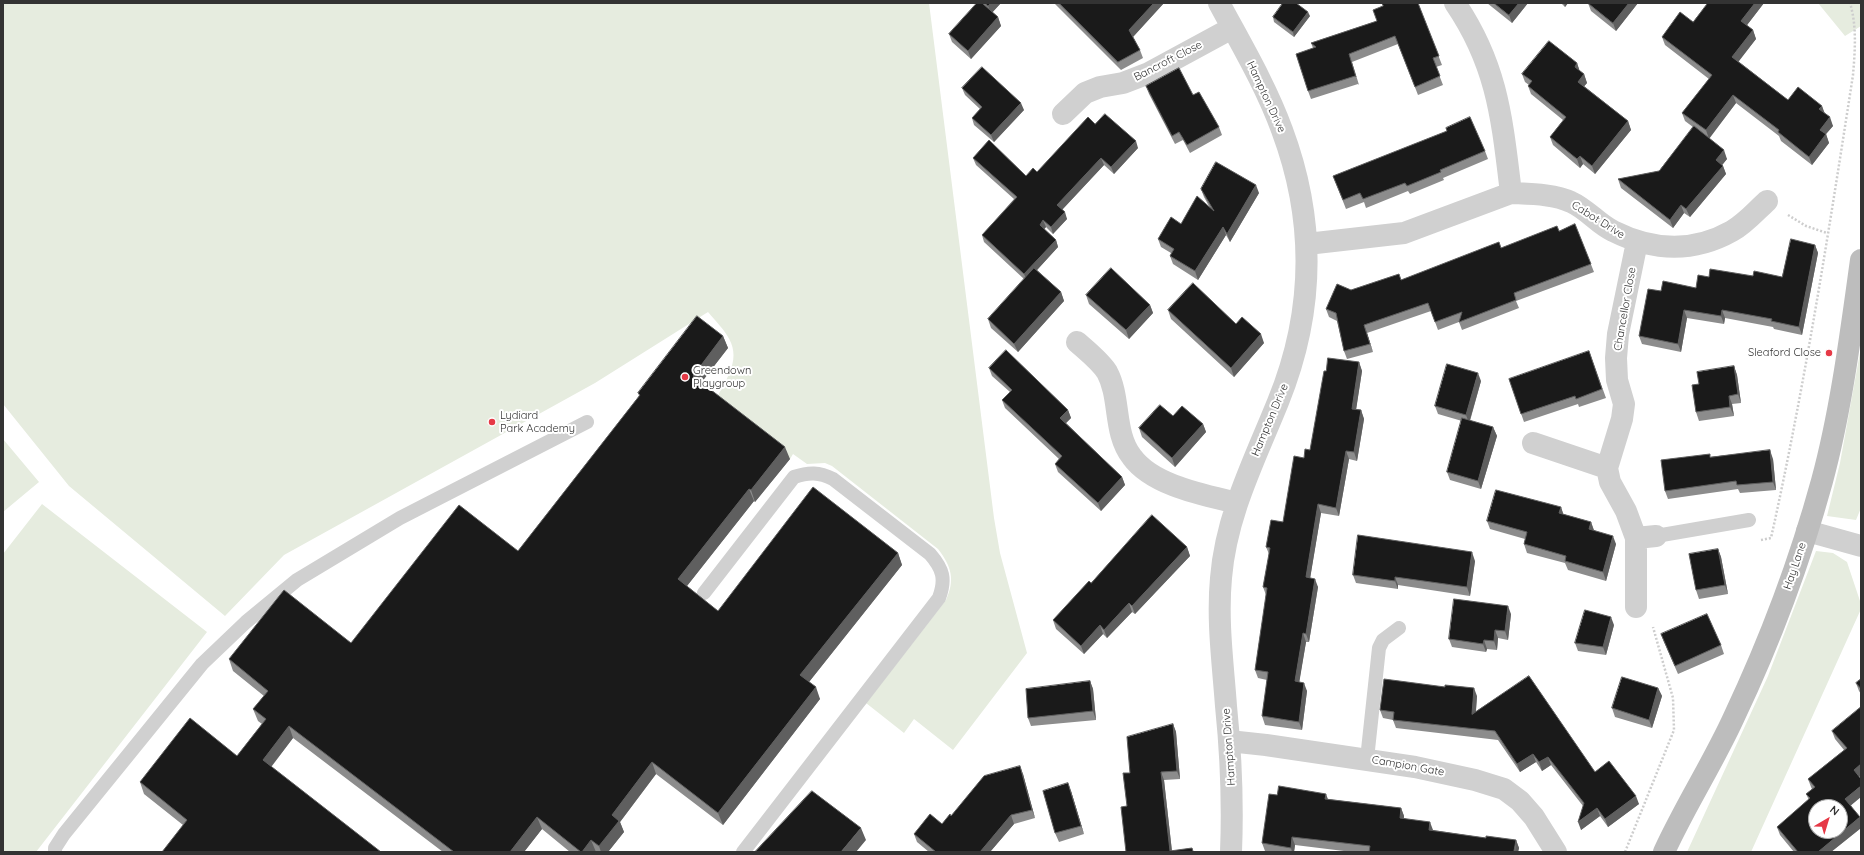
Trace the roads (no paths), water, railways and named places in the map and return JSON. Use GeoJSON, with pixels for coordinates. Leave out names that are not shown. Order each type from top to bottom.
{"type":"FeatureCollection","features":[{"type":"Feature","properties":{"kind":"street","name":"Hampton Drive"},"geometry":{"type":"LineString","coordinates":[[1219,3],[1282,128],[1303,202],[1307,244],[1304,307],[1298,344],[1278,402],[1254,457],[1237,503],[1221,577],[1220,629],[1232,793],[1231,852]]}},
{"type":"Feature","properties":{"kind":"street"},"geometry":{"type":"LineString","coordinates":[[1455,3],[1478,40],[1497,94],[1511,193]]}},
{"type":"Feature","properties":{"kind":"street","name":"Bancroft Close"},"geometry":{"type":"LineString","coordinates":[[1063,114],[1085,93],[1100,87],[1123,82],[1149,73],[1232,28]]}},
{"type":"Feature","properties":{"kind":"street","name":"Cabot Drive"},"geometry":{"type":"LineString","coordinates":[[1307,244],[1404,233],[1511,193],[1532,194],[1571,202],[1612,231],[1637,242],[1654,246],[1683,247],[1712,241],[1734,230],[1766,201]]}},
{"type":"Feature","properties":{"kind":"street","name":"Chancellor Close"},"geometry":{"type":"LineString","coordinates":[[1607,468],[1622,419],[1624,404],[1617,380],[1616,358],[1618,334],[1637,242]]}},
{"type":"Feature","properties":{"kind":"street","name":"Hay Lane"},"geometry":{"type":"LineString","coordinates":[[1664,852],[1734,718],[1781,606],[1807,531],[1822,479],[1836,412],[1861,260]]}},
{"type":"Feature","properties":{"kind":"street"},"geometry":{"type":"LineString","coordinates":[[1077,342],[1107,372],[1114,392],[1123,439],[1132,458],[1148,472],[1174,485],[1237,503]]}},
{"type":"Feature","properties":{"kind":"street"},"geometry":{"type":"LineString","coordinates":[[1534,443],[1607,468],[1610,482],[1626,511],[1646,537],[1636,608]]}},
{"type":"Feature","properties":{"kind":"street"},"geometry":{"type":"LineString","coordinates":[[1807,531],[1861,546]]}},
{"type":"Feature","properties":{"kind":"street","name":"Campion Gate"},"geometry":{"type":"LineString","coordinates":[[1229,741],[1367,759],[1445,773],[1504,789],[1520,802],[1534,817],[1556,852]]}},
{"type":"Feature","properties":{"kind":"lane"},"geometry":{"type":"LineString","coordinates":[[55,852],[55,848],[64,834],[202,664],[246,622],[297,580],[400,518],[587,422]]}},
{"type":"Feature","properties":{"kind":"lane"},"geometry":{"type":"LineString","coordinates":[[704,593],[794,477],[813,473],[824,474],[833,479],[930,554],[943,575],[944,583],[939,598],[743,852]]}},
{"type":"Feature","properties":{"kind":"lane"},"geometry":{"type":"LineString","coordinates":[[1646,537],[1748,520]]}},
{"type":"Feature","properties":{"kind":"lane"},"geometry":{"type":"LineString","coordinates":[[1367,759],[1379,648],[1383,640],[1399,628]]}},
{"type":"Feature","properties":{"kind":"place","name":"Sleaford Close"},"geometry":{"type":"Point","coordinates":[1829,353]}},
{"type":"Feature","properties":{"kind":"place","name":"Greendown Playgroup"},"geometry":{"type":"Point","coordinates":[685,377]}},
{"type":"Feature","properties":{"kind":"place","name":"Lydiard Park Academy"},"geometry":{"type":"Point","coordinates":[492,422]}}]}
